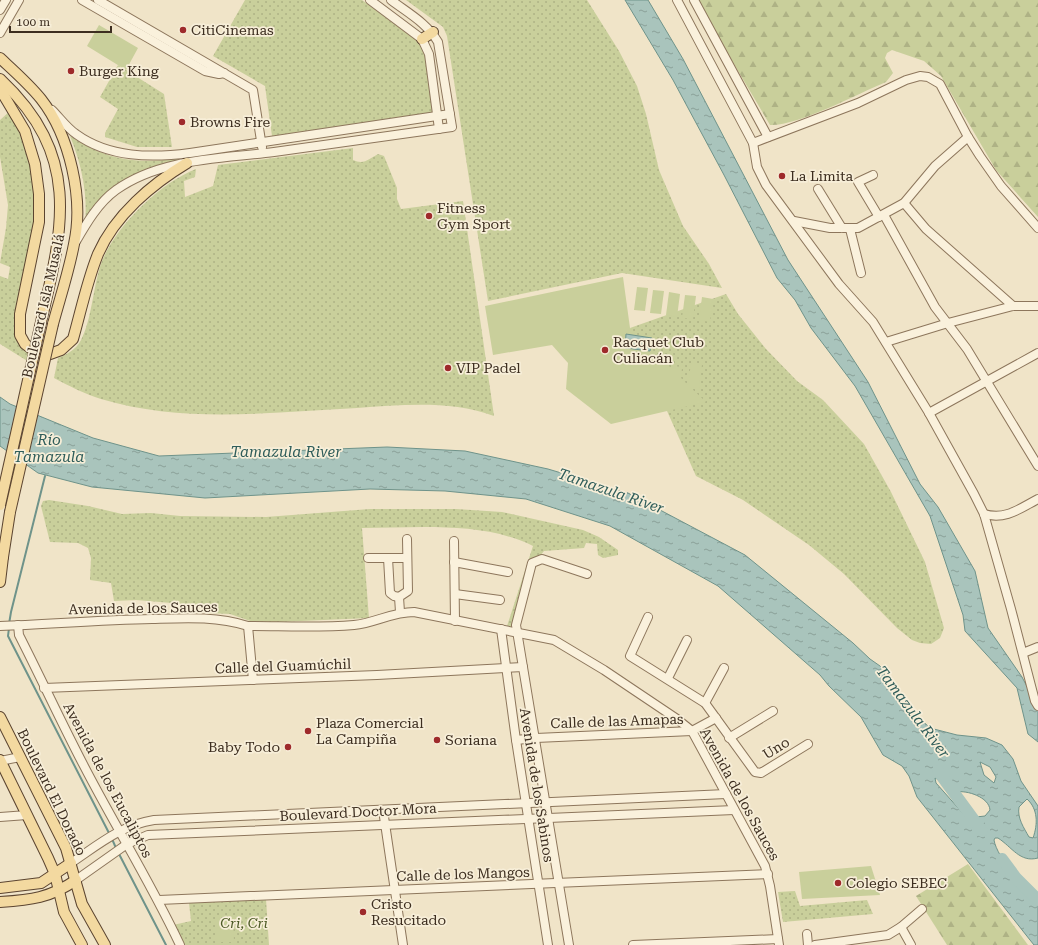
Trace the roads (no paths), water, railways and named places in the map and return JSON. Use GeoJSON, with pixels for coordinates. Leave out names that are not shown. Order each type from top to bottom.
{"type":"FeatureCollection","features":[{"type":"Feature","properties":{"kind":"main road"},"geometry":{"type":"LineString","coordinates":[[422,39],[433,32]]}},
{"type":"Feature","properties":{"kind":"main road","name":"Boulevard Isla Musalá"},"geometry":{"type":"LineString","coordinates":[[0,58],[42,100],[66,145],[71,166],[77,218],[74,244],[53,324],[10,512],[2,556]]}},
{"type":"Feature","properties":{"kind":"main road","name":"Boulevard Isla Musalá"},"geometry":{"type":"LineString","coordinates":[[0,79],[25,105],[38,124],[54,161],[58,180],[60,215],[58,242],[0,505]]}},
{"type":"Feature","properties":{"kind":"main road"},"geometry":{"type":"LineString","coordinates":[[0,89],[25,131],[37,172],[40,217],[18,330],[25,344],[38,352],[55,352],[66,347],[73,339],[93,266],[99,252],[114,228],[137,200],[168,175],[187,163]]}},
{"type":"Feature","properties":{"kind":"main road"},"geometry":{"type":"LineString","coordinates":[[0,582],[2,556]]}},
{"type":"Feature","properties":{"kind":"main road","name":"Boulevard El Dorado"},"geometry":{"type":"LineString","coordinates":[[0,717],[66,848],[82,904],[105,945]]}},
{"type":"Feature","properties":{"kind":"main road"},"geometry":{"type":"LineString","coordinates":[[0,761],[55,874],[64,912],[82,945]]}},
{"type":"Feature","properties":{"kind":"main road","name":"Boulevard Doctor Mora"},"geometry":{"type":"LineString","coordinates":[[0,888],[41,883],[71,863]]}},
{"type":"Feature","properties":{"kind":"main road","name":"Boulevard Doctor Mora"},"geometry":{"type":"LineString","coordinates":[[0,902],[42,898],[59,891],[76,880]]}},
{"type":"Feature","properties":{"kind":"street"},"geometry":{"type":"LineString","coordinates":[[0,10],[6,0]]}},
{"type":"Feature","properties":{"kind":"street"},"geometry":{"type":"LineString","coordinates":[[0,33],[19,0]]}},
{"type":"Feature","properties":{"kind":"street"},"geometry":{"type":"LineString","coordinates":[[82,0],[205,71],[219,74],[224,73]]}},
{"type":"Feature","properties":{"kind":"street"},"geometry":{"type":"LineString","coordinates":[[98,0],[253,90],[263,153]]}},
{"type":"Feature","properties":{"kind":"street"},"geometry":{"type":"LineString","coordinates":[[370,0],[422,39],[429,54],[439,129]]}},
{"type":"Feature","properties":{"kind":"street"},"geometry":{"type":"LineString","coordinates":[[74,244],[99,206],[115,190],[145,175],[187,163],[452,127],[438,42],[433,32],[391,0]]}},
{"type":"Feature","properties":{"kind":"street"},"geometry":{"type":"LineString","coordinates":[[677,0],[753,143],[757,167],[766,185],[794,221],[830,273],[873,322],[930,414],[984,514],[1035,701],[1038,706]]}},
{"type":"Feature","properties":{"kind":"street"},"geometry":{"type":"LineString","coordinates":[[694,0],[768,137]]}},
{"type":"Feature","properties":{"kind":"street"},"geometry":{"type":"LineString","coordinates":[[753,143],[858,103],[906,80],[920,76],[928,77],[940,84],[968,137],[1001,186],[1038,228]]}},
{"type":"Feature","properties":{"kind":"street"},"geometry":{"type":"LineString","coordinates":[[42,100],[77,135],[100,146],[125,154],[141,156],[167,156],[450,114]]}},
{"type":"Feature","properties":{"kind":"street"},"geometry":{"type":"LineString","coordinates":[[794,221],[846,228],[858,228],[904,203],[935,166],[968,137]]}},
{"type":"Feature","properties":{"kind":"street"},"geometry":{"type":"LineString","coordinates":[[873,175],[858,182],[882,216],[935,307],[948,323],[987,383],[1038,466]]}},
{"type":"Feature","properties":{"kind":"street"},"geometry":{"type":"LineString","coordinates":[[818,190],[846,228],[861,274]]}},
{"type":"Feature","properties":{"kind":"street"},"geometry":{"type":"LineString","coordinates":[[904,203],[926,229],[1013,306]]}},
{"type":"Feature","properties":{"kind":"street"},"geometry":{"type":"LineString","coordinates":[[886,342],[948,323],[1013,306],[1038,306]]}},
{"type":"Feature","properties":{"kind":"street"},"geometry":{"type":"LineString","coordinates":[[930,414],[1038,353]]}},
{"type":"Feature","properties":{"kind":"street"},"geometry":{"type":"LineString","coordinates":[[984,514],[998,517],[1006,515],[1038,499]]}},
{"type":"Feature","properties":{"kind":"street"},"geometry":{"type":"LineString","coordinates":[[388,558],[390,593],[399,597],[408,591],[407,539]]}},
{"type":"Feature","properties":{"kind":"street"},"geometry":{"type":"LineString","coordinates":[[454,541],[455,621]]}},
{"type":"Feature","properties":{"kind":"street"},"geometry":{"type":"LineString","coordinates":[[368,558],[407,558]]}},
{"type":"Feature","properties":{"kind":"street","name":"Avenida de los Sabinos"},"geometry":{"type":"LineString","coordinates":[[569,945],[536,738],[516,625],[532,563],[542,559],[587,574]]}},
{"type":"Feature","properties":{"kind":"street"},"geometry":{"type":"LineString","coordinates":[[454,562],[508,572]]}},
{"type":"Feature","properties":{"kind":"street"},"geometry":{"type":"LineString","coordinates":[[454,594],[500,600]]}},
{"type":"Feature","properties":{"kind":"street"},"geometry":{"type":"LineString","coordinates":[[399,597],[400,612]]}},
{"type":"Feature","properties":{"kind":"street","name":"Avenida de los Sauces"},"geometry":{"type":"LineString","coordinates":[[0,626],[111,620],[201,618],[234,621],[248,626],[354,625],[366,623],[400,612],[414,612],[554,640],[577,653],[677,719],[692,731],[768,874],[778,942]]}},
{"type":"Feature","properties":{"kind":"street"},"geometry":{"type":"LineString","coordinates":[[648,617],[630,656],[668,678],[705,703],[729,738],[774,711]]}},
{"type":"Feature","properties":{"kind":"street","name":"Avenida de los Eucaliptos"},"geometry":{"type":"LineString","coordinates":[[16,625],[19,635],[44,688],[118,831],[159,900],[180,945]]}},
{"type":"Feature","properties":{"kind":"street"},"geometry":{"type":"LineString","coordinates":[[248,626],[253,680]]}},
{"type":"Feature","properties":{"kind":"street","name":"Avenida de los Sabinos"},"geometry":{"type":"LineString","coordinates":[[501,629],[505,668],[548,945]]}},
{"type":"Feature","properties":{"kind":"street"},"geometry":{"type":"LineString","coordinates":[[668,678],[687,640]]}},
{"type":"Feature","properties":{"kind":"street"},"geometry":{"type":"LineString","coordinates":[[1023,653],[1038,647]]}},
{"type":"Feature","properties":{"kind":"street","name":"Calle del Guamúchil"},"geometry":{"type":"LineString","coordinates":[[44,688],[523,667]]}},
{"type":"Feature","properties":{"kind":"street"},"geometry":{"type":"LineString","coordinates":[[705,703],[724,668]]}},
{"type":"Feature","properties":{"kind":"street","name":"Calle de las Amapas"},"geometry":{"type":"LineString","coordinates":[[516,740],[692,731],[716,718]]}},
{"type":"Feature","properties":{"kind":"street","name":"Uno"},"geometry":{"type":"LineString","coordinates":[[729,738],[758,774],[808,744]]}},
{"type":"Feature","properties":{"kind":"street"},"geometry":{"type":"LineString","coordinates":[[0,761],[20,758]]}},
{"type":"Feature","properties":{"kind":"street","name":"Boulevard Doctor Mora"},"geometry":{"type":"LineString","coordinates":[[71,863],[118,831],[134,824],[154,820],[726,794]]}},
{"type":"Feature","properties":{"kind":"street"},"geometry":{"type":"LineString","coordinates":[[383,810],[403,945]]}},
{"type":"Feature","properties":{"kind":"street","name":"Boulevard Doctor Mora"},"geometry":{"type":"LineString","coordinates":[[76,880],[126,845],[139,837],[148,835],[734,810]]}},
{"type":"Feature","properties":{"kind":"street"},"geometry":{"type":"LineString","coordinates":[[0,817],[26,815]]}},
{"type":"Feature","properties":{"kind":"street","name":"Calle de los Mangos"},"geometry":{"type":"LineString","coordinates":[[159,900],[768,874]]}},
{"type":"Feature","properties":{"kind":"street"},"geometry":{"type":"LineString","coordinates":[[815,945],[883,936],[895,932],[922,909]]}},
{"type":"Feature","properties":{"kind":"street"},"geometry":{"type":"LineString","coordinates":[[901,927],[911,945]]}},
{"type":"Feature","properties":{"kind":"street"},"geometry":{"type":"LineString","coordinates":[[807,934],[808,945]]}},
{"type":"Feature","properties":{"kind":"street"},"geometry":{"type":"LineString","coordinates":[[632,945],[778,942]]}},
{"type":"Feature","properties":{"kind":"water"},"geometry":{"type":"Polygon","coordinates":[[[625,0],[648,0],[683,59],[788,260],[868,382],[920,484],[938,507],[975,571],[988,628],[1022,677],[1038,710],[1038,742],[1028,734],[1017,688],[965,631],[963,615],[930,516],[855,386],[811,328],[795,300],[777,278],[673,80],[625,0]]]}},
{"type":"Feature","properties":{"kind":"water"},"geometry":{"type":"Polygon","coordinates":[[[626,334],[652,338],[650,351],[625,348],[626,334]]]}},
{"type":"Feature","properties":{"kind":"water","name":"Río Tamazula"},"geometry":{"type":"Polygon","coordinates":[[[0,397],[10,404],[93,438],[159,456],[387,447],[465,451],[548,469],[628,493],[745,555],[880,666],[884,670],[885,681],[899,699],[930,728],[957,735],[986,738],[1002,745],[1013,759],[1021,781],[1038,806],[1038,858],[1032,859],[1021,856],[998,838],[995,838],[994,840],[1000,856],[1038,904],[1038,945],[1034,945],[917,797],[909,776],[902,766],[883,755],[861,717],[829,686],[820,675],[718,586],[610,526],[526,499],[445,491],[370,489],[205,498],[92,487],[38,473],[0,446],[0,397]],[[980,762],[984,775],[994,783],[996,777],[990,767],[980,762]],[[935,778],[936,783],[967,818],[985,816],[990,810],[986,801],[977,795],[966,792],[956,792],[952,786],[935,778]],[[1027,799],[1019,807],[1021,823],[1029,837],[1033,838],[1036,827],[1036,817],[1033,807],[1027,799]]]}},
{"type":"Feature","properties":{"kind":"waterway"},"geometry":{"type":"LineString","coordinates":[[9,624],[45,476]]}},
{"type":"Feature","properties":{"kind":"waterway"},"geometry":{"type":"LineString","coordinates":[[9,628],[8,636],[110,835]]}},
{"type":"Feature","properties":{"kind":"waterway","name":"Tamazula River"},"geometry":{"type":"LineString","coordinates":[[938,771],[982,831]]}},
{"type":"Feature","properties":{"kind":"waterway"},"geometry":{"type":"LineString","coordinates":[[112,839],[116,848]]}},
{"type":"Feature","properties":{"kind":"waterway"},"geometry":{"type":"LineString","coordinates":[[118,852],[166,945]]}},
{"type":"Feature","properties":{"kind":"waterway","name":"Tamazula River"},"geometry":{"type":"LineString","coordinates":[[1002,859],[1016,878],[1038,900]]}},
{"type":"Feature","properties":{"kind":"place","name":"CitiCinemas"},"geometry":{"type":"Point","coordinates":[183,30]}},
{"type":"Feature","properties":{"kind":"place","name":"Burger King"},"geometry":{"type":"Point","coordinates":[71,71]}},
{"type":"Feature","properties":{"kind":"place","name":"Browns Fire"},"geometry":{"type":"Point","coordinates":[182,122]}},
{"type":"Feature","properties":{"kind":"place","name":"La Limita"},"geometry":{"type":"Point","coordinates":[782,176]}},
{"type":"Feature","properties":{"kind":"place","name":"Fitness Gym Sport"},"geometry":{"type":"Point","coordinates":[429,216]}},
{"type":"Feature","properties":{"kind":"place","name":"Racquet Club Culiacán"},"geometry":{"type":"Point","coordinates":[605,350]}},
{"type":"Feature","properties":{"kind":"place","name":"VIP Padel"},"geometry":{"type":"Point","coordinates":[448,368]}},
{"type":"Feature","properties":{"kind":"place","name":"Plaza Comercial La Campiña"},"geometry":{"type":"Point","coordinates":[308,731]}},
{"type":"Feature","properties":{"kind":"place","name":"Soriana"},"geometry":{"type":"Point","coordinates":[437,740]}},
{"type":"Feature","properties":{"kind":"place","name":"Baby Todo"},"geometry":{"type":"Point","coordinates":[288,747]}},
{"type":"Feature","properties":{"kind":"place","name":"Colegio SEBEC"},"geometry":{"type":"Point","coordinates":[838,883]}},
{"type":"Feature","properties":{"kind":"place","name":"Cristo Resucitado"},"geometry":{"type":"Point","coordinates":[363,912]}},
{"type":"Feature","properties":{"kind":"park label","name":"Cri, Cri"},"geometry":{"type":"Point","coordinates":[244,923]}}]}
